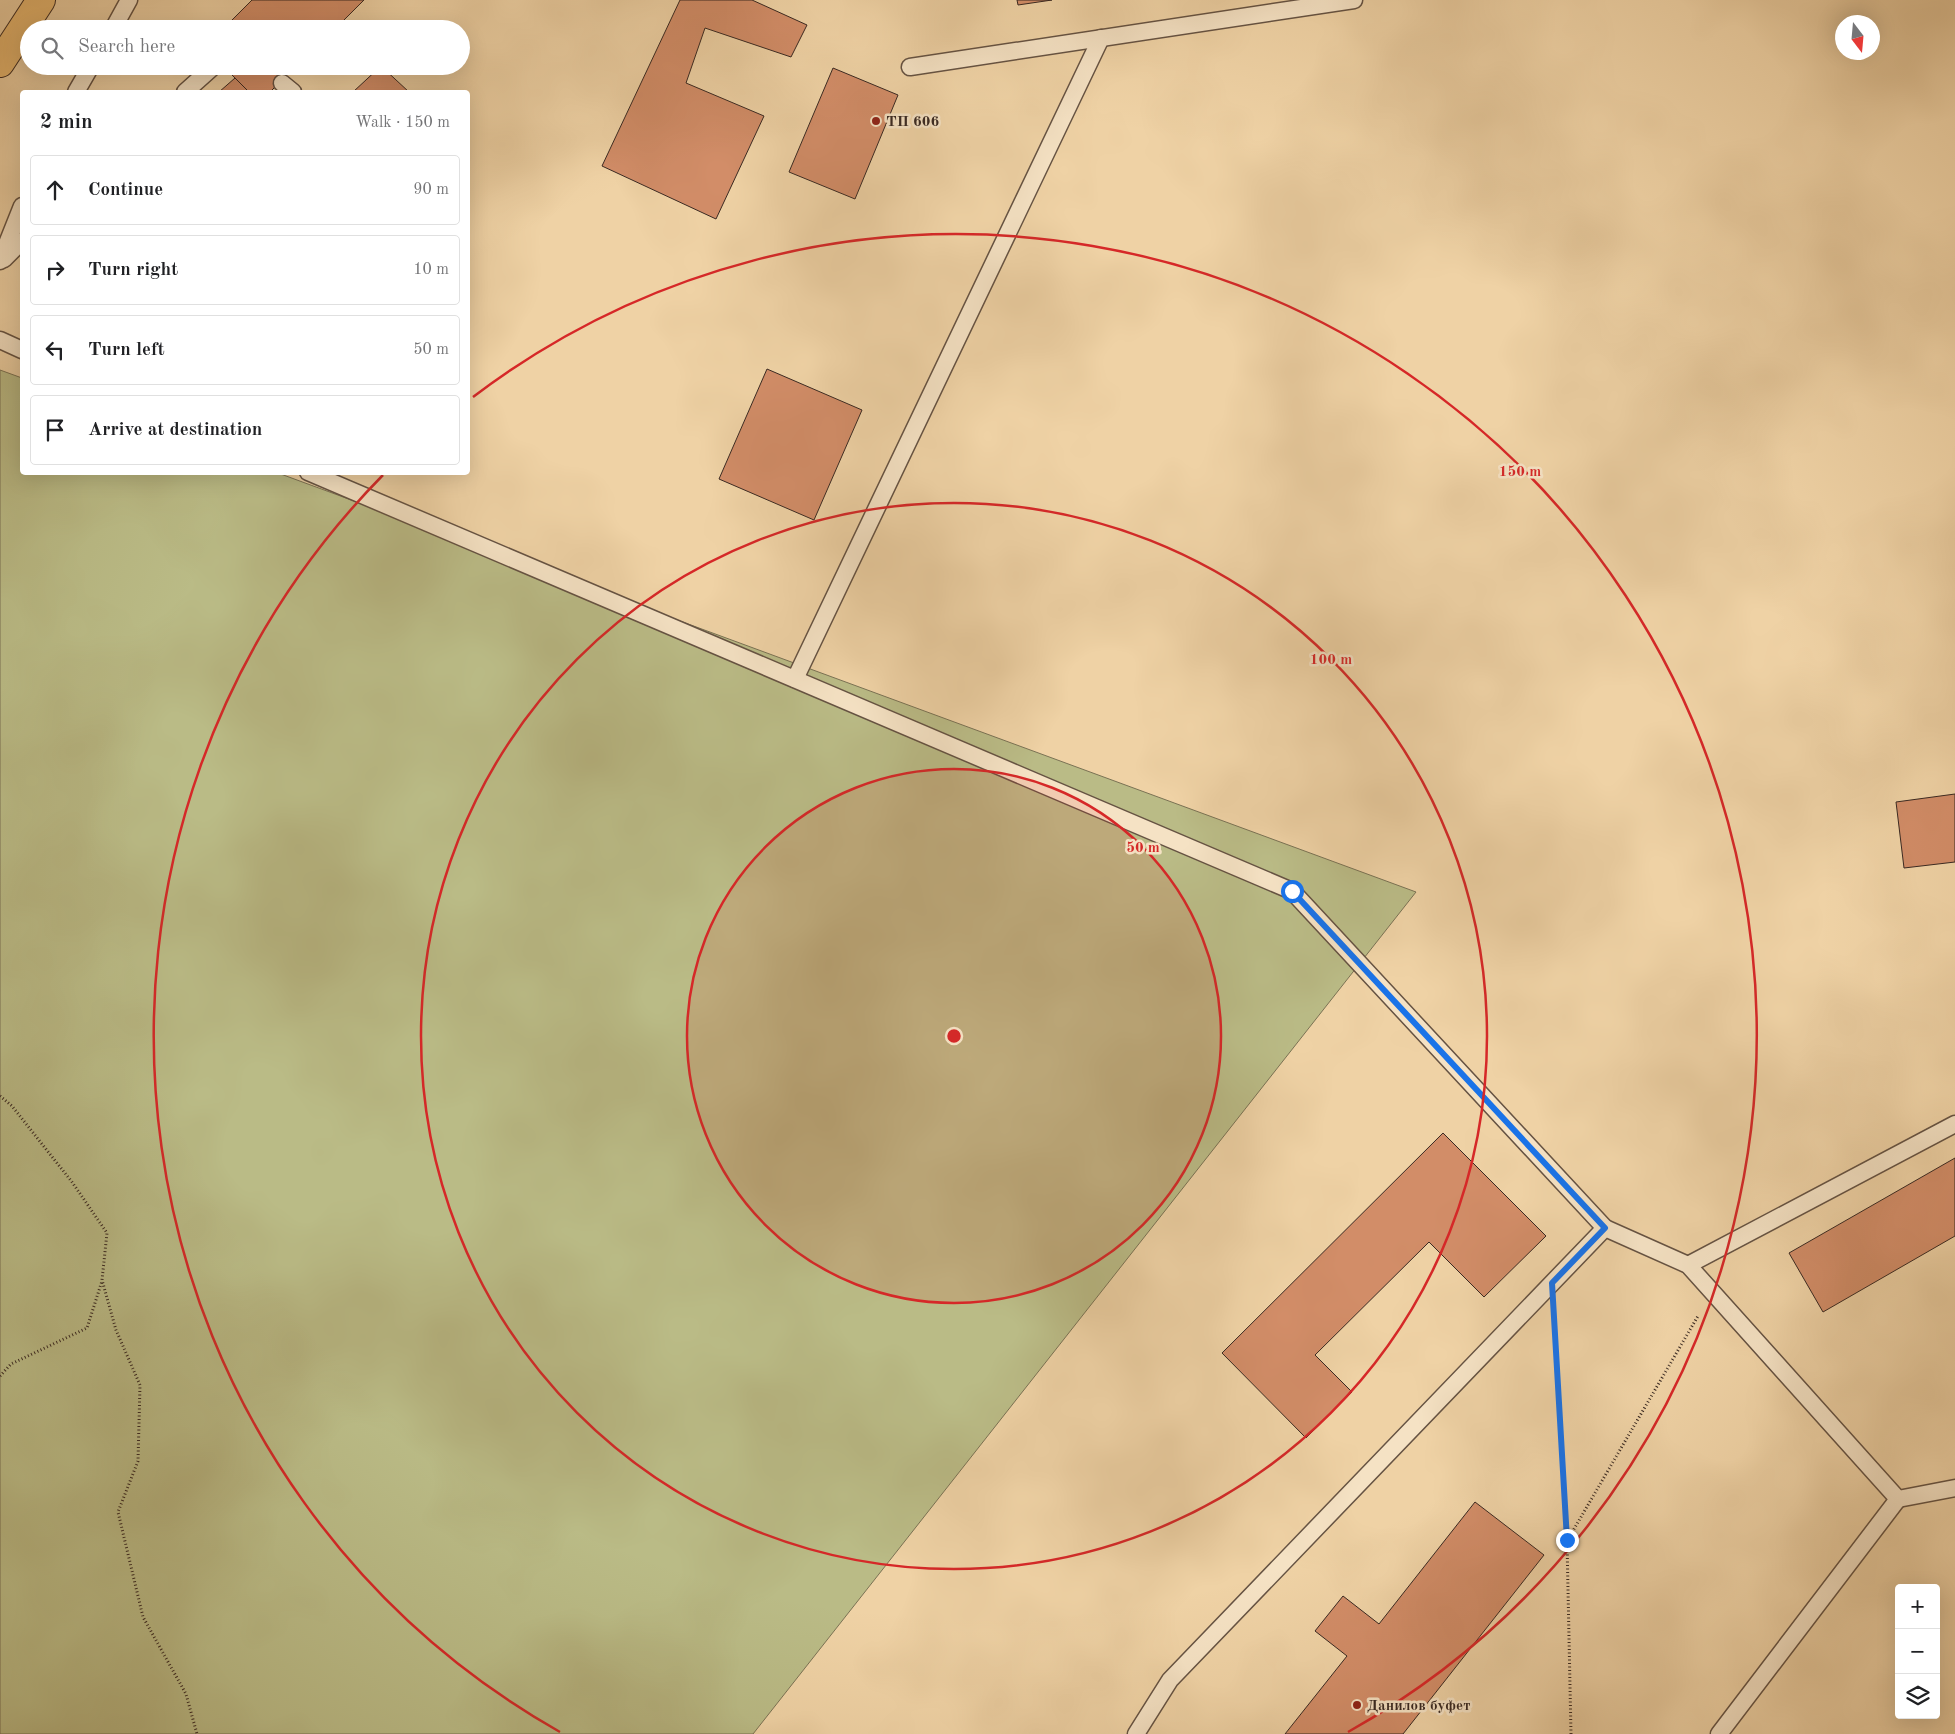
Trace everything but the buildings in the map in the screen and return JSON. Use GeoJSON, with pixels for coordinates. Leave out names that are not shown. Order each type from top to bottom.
{"type":"FeatureCollection","features":[{"type":"Feature","properties":{"kind":"main road"},"geometry":{"type":"LineString","coordinates":[[28,20],[41,0]]}},
{"type":"Feature","properties":{"kind":"main road"},"geometry":{"type":"LineString","coordinates":[[0,63],[20,32]]}},
{"type":"Feature","properties":{"kind":"lane"},"geometry":{"type":"LineString","coordinates":[[118,20],[129,0]]}},
{"type":"Feature","properties":{"kind":"lane"},"geometry":{"type":"LineString","coordinates":[[910,67],[1354,0]]}},
{"type":"Feature","properties":{"kind":"lane"},"geometry":{"type":"LineString","coordinates":[[795,679],[1101,38]]}},
{"type":"Feature","properties":{"kind":"lane"},"geometry":{"type":"LineString","coordinates":[[77,90],[86,75]]}},
{"type":"Feature","properties":{"kind":"lane"},"geometry":{"type":"LineString","coordinates":[[187,90],[204,75]]}},
{"type":"Feature","properties":{"kind":"lane"},"geometry":{"type":"LineString","coordinates":[[0,261],[20,211]]}},
{"type":"Feature","properties":{"kind":"lane"},"geometry":{"type":"LineString","coordinates":[[0,261],[20,243]]}},
{"type":"Feature","properties":{"kind":"lane"},"geometry":{"type":"LineString","coordinates":[[0,340],[20,349]]}},
{"type":"Feature","properties":{"kind":"lane"},"geometry":{"type":"LineString","coordinates":[[315,475],[1292,891],[1605,1228],[1688,1265],[1898,1499]]}},
{"type":"Feature","properties":{"kind":"lane"},"geometry":{"type":"LineString","coordinates":[[1688,1265],[1955,1124]]}},
{"type":"Feature","properties":{"kind":"lane"},"geometry":{"type":"LineString","coordinates":[[1136,1734],[1170,1680],[1605,1228]]}},
{"type":"Feature","properties":{"kind":"lane"},"geometry":{"type":"LineString","coordinates":[[1719,1734],[1898,1499],[1955,1488]]}},
{"type":"Feature","properties":{"kind":"path"},"geometry":{"type":"LineString","coordinates":[[0,1096],[12,1106],[66,1175],[107,1232],[102,1280],[87,1328],[11,1364],[0,1376]]}},
{"type":"Feature","properties":{"kind":"path"},"geometry":{"type":"LineString","coordinates":[[102,1280],[116,1330],[140,1385],[138,1461],[118,1512],[143,1617],[186,1694],[197,1734]]}},
{"type":"Feature","properties":{"kind":"path"},"geometry":{"type":"LineString","coordinates":[[1552,1283],[1567,1540],[1570,1734]]}},
{"type":"Feature","properties":{"kind":"path"},"geometry":{"type":"LineString","coordinates":[[1567,1540],[1712,1291]]}},
{"type":"Feature","properties":{"kind":"green space"},"geometry":{"type":"Polygon","coordinates":[[[0,370],[20,377],[20,475],[283,475],[1416,892],[753,1734],[0,1734],[0,370]]]}},
{"type":"Feature","properties":{"kind":"place","name":"ТП 606"},"geometry":{"type":"Point","coordinates":[876,121]}},
{"type":"Feature","properties":{"kind":"place","name":"Данилов буфет"},"geometry":{"type":"Point","coordinates":[1357,1705]}},
{"type":"Feature","properties":{"kind":"route"},"geometry":{"type":"LineString","coordinates":[[1292,891],[1605,1228],[1552,1283],[1567,1540]]}}]}
